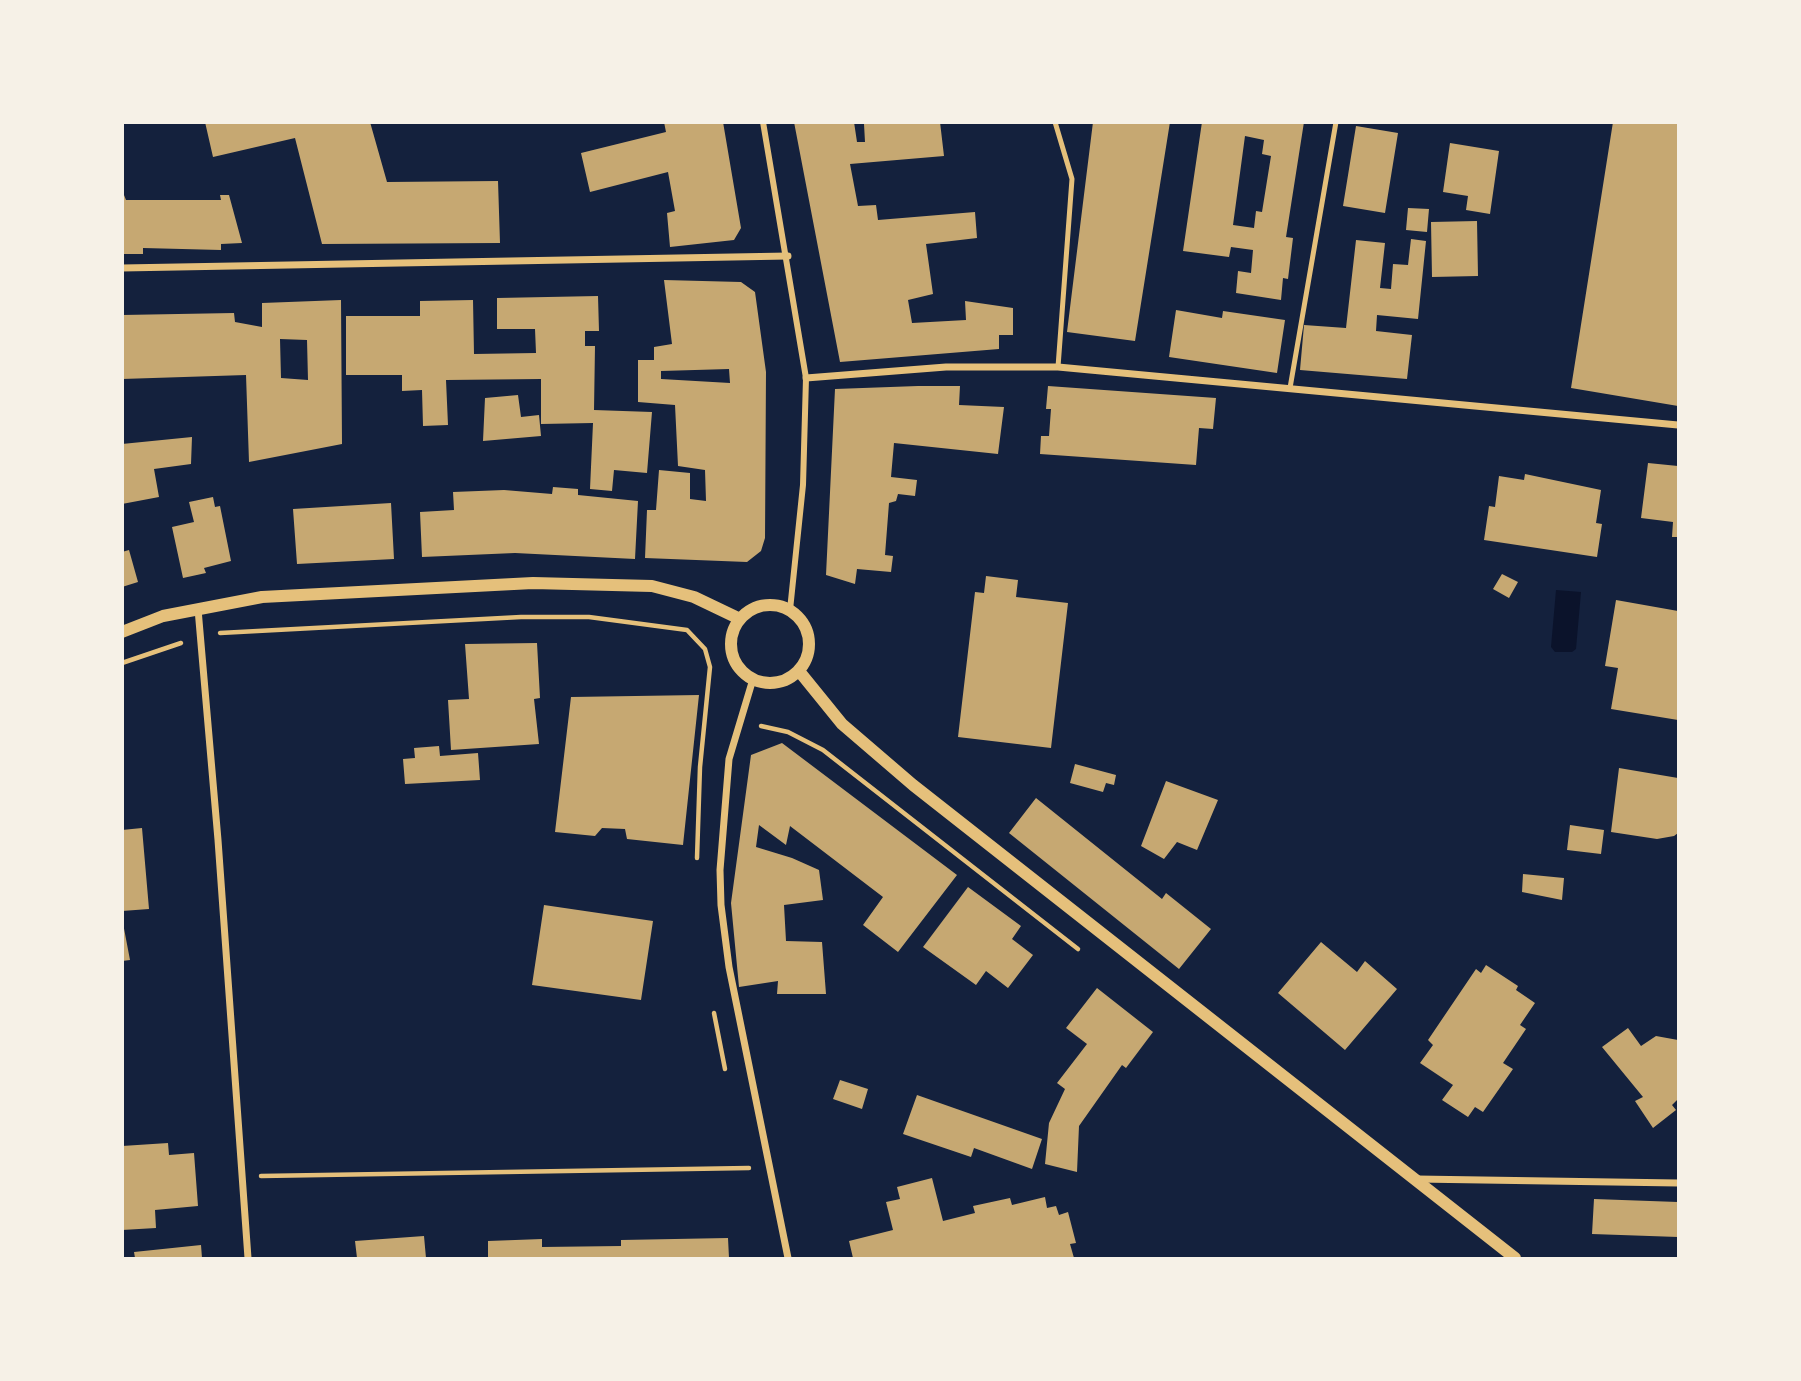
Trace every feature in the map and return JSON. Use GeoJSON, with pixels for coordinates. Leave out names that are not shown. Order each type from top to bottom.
{"type":"FeatureCollection","features":[{"type":"Feature","properties":{"kind":"street"},"geometry":{"type":"LineString","coordinates":[[763,122],[788,256],[806,378],[803,485],[790,610]]}},
{"type":"Feature","properties":{"kind":"street"},"geometry":{"type":"LineString","coordinates":[[122,268],[788,256]]}},
{"type":"Feature","properties":{"kind":"street"},"geometry":{"type":"LineString","coordinates":[[806,378],[946,367],[1058,367],[1678,425]]}},
{"type":"Feature","properties":{"kind":"street"},"geometry":{"type":"LineString","coordinates":[[122,632],[163,616],[262,597],[558,584],[652,586],[694,597],[740,619]]}},
{"type":"Feature","properties":{"kind":"street"},"geometry":{"type":"LineString","coordinates":[[772,604],[790,610],[801,619],[809,637],[807,659],[799,671],[788,679],[774,683],[753,679],[737,666],[732,653],[732,635],[740,619],[761,606],[772,604]]}},
{"type":"Feature","properties":{"kind":"street"},"geometry":{"type":"LineString","coordinates":[[198,608],[248,1258]]}},
{"type":"Feature","properties":{"kind":"street"},"geometry":{"type":"LineString","coordinates":[[799,671],[842,724],[913,785],[1515,1258]]}},
{"type":"Feature","properties":{"kind":"street"},"geometry":{"type":"LineString","coordinates":[[753,679],[735,732],[724,814],[721,905],[736,1005],[788,1258]]}},
{"type":"Feature","properties":{"kind":"street"},"geometry":{"type":"LineString","coordinates":[[1413,1179],[1678,1183]]}},
{"type":"Feature","properties":{"kind":"lane"},"geometry":{"type":"LineString","coordinates":[[1055,122],[1072,179],[1058,367]]}},
{"type":"Feature","properties":{"kind":"lane"},"geometry":{"type":"LineString","coordinates":[[1290,388],[1336,122]]}},
{"type":"Feature","properties":{"kind":"path"},"geometry":{"type":"LineString","coordinates":[[122,663],[201,635],[259,629],[521,617],[589,617],[687,630],[705,649],[710,667],[706,724],[735,732],[761,726],[788,732],[824,750]]}},
{"type":"Feature","properties":{"kind":"path"},"geometry":{"type":"LineString","coordinates":[[242,1176],[771,1168]]}},
{"type":"Feature","properties":{"kind":"water"},"geometry":{"type":"Polygon","coordinates":[[[1556,590],[1581,592],[1576,649],[1572,652],[1555,652],[1551,647],[1556,590]]]}},
{"type":"Feature","properties":{"kind":"building"},"geometry":{"type":"Polygon","coordinates":[[[205,122],[370,122],[387,182],[498,181],[500,243],[322,244],[295,138],[213,157],[205,122]]]}},
{"type":"Feature","properties":{"kind":"building"},"geometry":{"type":"Polygon","coordinates":[[[664,122],[723,122],[741,228],[734,240],[670,247],[667,213],[675,211],[668,172],[590,192],[581,153],[666,132],[664,122]]]}},
{"type":"Feature","properties":{"kind":"building"},"geometry":{"type":"Polygon","coordinates":[[[794,122],[854,122],[857,142],[865,142],[864,124],[940,122],[944,156],[850,164],[858,206],[876,205],[878,220],[975,212],[977,238],[926,244],[933,294],[908,300],[912,323],[966,320],[965,301],[1013,308],[1013,335],[999,335],[999,349],[840,362],[794,122]]]}},
{"type":"Feature","properties":{"kind":"building"},"geometry":{"type":"Polygon","coordinates":[[[1093,122],[1170,122],[1135,341],[1067,332],[1093,122]]]}},
{"type":"Feature","properties":{"kind":"building"},"geometry":{"type":"Polygon","coordinates":[[[1202,122],[1304,122],[1286,237],[1293,238],[1288,279],[1283,278],[1281,300],[1236,293],[1238,271],[1251,273],[1253,250],[1231,247],[1229,257],[1183,251],[1202,122]],[[1245,136],[1233,225],[1254,228],[1256,211],[1262,212],[1271,156],[1262,154],[1264,140],[1245,136]]]}},
{"type":"Feature","properties":{"kind":"building"},"geometry":{"type":"Polygon","coordinates":[[[1613,122],[1678,122],[1678,406],[1571,388],[1613,122]]]}},
{"type":"Feature","properties":{"kind":"building"},"geometry":{"type":"Polygon","coordinates":[[[1356,126],[1398,133],[1385,213],[1343,206],[1356,126]]]}},
{"type":"Feature","properties":{"kind":"building"},"geometry":{"type":"Polygon","coordinates":[[[1450,143],[1499,151],[1490,214],[1466,210],[1468,196],[1443,192],[1450,143]]]}},
{"type":"Feature","properties":{"kind":"building"},"geometry":{"type":"Polygon","coordinates":[[[122,190],[126,200],[221,200],[220,195],[229,195],[242,243],[221,244],[221,250],[143,248],[143,254],[122,254],[122,190]]]}},
{"type":"Feature","properties":{"kind":"building"},"geometry":{"type":"Polygon","coordinates":[[[1408,208],[1429,209],[1427,232],[1406,230],[1408,208]]]}},
{"type":"Feature","properties":{"kind":"building"},"geometry":{"type":"Polygon","coordinates":[[[1477,221],[1478,276],[1432,277],[1431,222],[1477,221]]]}},
{"type":"Feature","properties":{"kind":"building"},"geometry":{"type":"Polygon","coordinates":[[[1411,239],[1426,241],[1418,319],[1377,315],[1376,331],[1412,335],[1407,379],[1300,370],[1304,325],[1346,328],[1356,240],[1385,243],[1380,288],[1391,289],[1393,264],[1408,265],[1411,239]]]}},
{"type":"Feature","properties":{"kind":"building"},"geometry":{"type":"Polygon","coordinates":[[[664,280],[741,282],[755,292],[766,372],[765,538],[761,551],[747,562],[645,558],[647,510],[656,510],[659,470],[690,473],[690,499],[706,501],[705,470],[678,466],[675,405],[638,402],[638,360],[654,360],[654,347],[672,344],[664,280]],[[729,369],[661,371],[661,379],[730,383],[729,369]]]}},
{"type":"Feature","properties":{"kind":"building"},"geometry":{"type":"Polygon","coordinates":[[[598,296],[599,331],[585,331],[585,346],[595,346],[594,410],[652,412],[647,473],[614,470],[612,491],[590,489],[593,423],[541,424],[541,379],[446,380],[448,425],[423,426],[422,390],[402,391],[402,375],[346,375],[346,316],[420,316],[420,301],[473,300],[474,354],[536,353],[535,329],[497,329],[497,298],[598,296]]]}},
{"type":"Feature","properties":{"kind":"building"},"geometry":{"type":"Polygon","coordinates":[[[341,300],[342,444],[249,462],[246,375],[122,379],[122,315],[234,313],[235,322],[262,327],[262,303],[341,300]],[[280,339],[281,378],[308,380],[307,340],[280,339]]]}},
{"type":"Feature","properties":{"kind":"building"},"geometry":{"type":"Polygon","coordinates":[[[1176,310],[1222,318],[1223,311],[1285,320],[1277,373],[1169,357],[1176,310]]]}},
{"type":"Feature","properties":{"kind":"building"},"geometry":{"type":"Polygon","coordinates":[[[960,386],[959,405],[1004,407],[998,454],[894,443],[891,477],[917,480],[915,496],[898,494],[896,501],[889,503],[885,555],[893,556],[891,572],[857,569],[855,584],[826,575],[835,389],[960,386]]]}},
{"type":"Feature","properties":{"kind":"building"},"geometry":{"type":"Polygon","coordinates":[[[1048,386],[1216,398],[1213,429],[1199,428],[1196,465],[1040,454],[1041,436],[1049,436],[1051,409],[1046,409],[1048,386]]]}},
{"type":"Feature","properties":{"kind":"building"},"geometry":{"type":"Polygon","coordinates":[[[518,395],[521,417],[539,415],[541,436],[483,441],[485,398],[518,395]]]}},
{"type":"Feature","properties":{"kind":"building"},"geometry":{"type":"Polygon","coordinates":[[[192,437],[191,464],[154,469],[159,497],[122,504],[122,444],[192,437]]]}},
{"type":"Feature","properties":{"kind":"building"},"geometry":{"type":"Polygon","coordinates":[[[1648,463],[1678,466],[1678,537],[1672,537],[1673,522],[1641,518],[1648,463]]]}},
{"type":"Feature","properties":{"kind":"building"},"geometry":{"type":"Polygon","coordinates":[[[1525,474],[1601,490],[1596,523],[1602,524],[1597,557],[1484,540],[1489,506],[1495,507],[1499,476],[1524,480],[1525,474]]]}},
{"type":"Feature","properties":{"kind":"building"},"geometry":{"type":"Polygon","coordinates":[[[553,487],[578,489],[578,495],[638,501],[635,559],[515,553],[422,557],[420,512],[454,510],[453,492],[504,490],[552,494],[553,487]]]}},
{"type":"Feature","properties":{"kind":"building"},"geometry":{"type":"Polygon","coordinates":[[[213,497],[215,507],[220,506],[231,561],[204,568],[206,573],[183,578],[172,527],[194,522],[189,502],[213,497]]]}},
{"type":"Feature","properties":{"kind":"building"},"geometry":{"type":"Polygon","coordinates":[[[391,503],[394,559],[297,564],[293,509],[391,503]]]}},
{"type":"Feature","properties":{"kind":"building"},"geometry":{"type":"Polygon","coordinates":[[[129,550],[138,582],[122,587],[122,552],[129,550]]]}},
{"type":"Feature","properties":{"kind":"building"},"geometry":{"type":"Polygon","coordinates":[[[1502,574],[1518,582],[1509,598],[1493,589],[1502,574]]]}},
{"type":"Feature","properties":{"kind":"building"},"geometry":{"type":"Polygon","coordinates":[[[986,576],[1018,580],[1016,597],[1068,603],[1051,748],[958,737],[975,592],[984,593],[986,576]]]}},
{"type":"Feature","properties":{"kind":"building"},"geometry":{"type":"Polygon","coordinates":[[[1616,600],[1678,611],[1678,720],[1611,709],[1618,668],[1605,666],[1616,600]]]}},
{"type":"Feature","properties":{"kind":"building"},"geometry":{"type":"Polygon","coordinates":[[[537,643],[540,698],[534,699],[539,744],[451,750],[448,700],[469,699],[465,644],[537,643]]]}},
{"type":"Feature","properties":{"kind":"building"},"geometry":{"type":"Polygon","coordinates":[[[699,695],[683,845],[627,839],[625,829],[602,828],[595,836],[555,832],[571,697],[699,695]]]}},
{"type":"Feature","properties":{"kind":"building"},"geometry":{"type":"Polygon","coordinates":[[[782,743],[957,875],[898,952],[863,925],[883,897],[790,826],[786,845],[759,825],[756,847],[819,870],[823,900],[784,905],[786,941],[822,942],[826,994],[777,994],[778,981],[739,987],[731,903],[751,755],[782,743]]]}},
{"type":"Feature","properties":{"kind":"building"},"geometry":{"type":"Polygon","coordinates":[[[439,746],[440,756],[478,753],[480,780],[405,784],[403,759],[415,758],[414,748],[439,746]]]}},
{"type":"Feature","properties":{"kind":"building"},"geometry":{"type":"Polygon","coordinates":[[[1075,764],[1116,775],[1114,785],[1106,783],[1103,792],[1070,783],[1075,764]]]}},
{"type":"Feature","properties":{"kind":"building"},"geometry":{"type":"Polygon","coordinates":[[[1619,768],[1678,778],[1678,833],[1657,839],[1611,832],[1619,768]]]}},
{"type":"Feature","properties":{"kind":"building"},"geometry":{"type":"Polygon","coordinates":[[[1166,781],[1218,800],[1197,850],[1177,842],[1164,859],[1141,846],[1166,781]]]}},
{"type":"Feature","properties":{"kind":"building"},"geometry":{"type":"Polygon","coordinates":[[[1036,798],[1162,899],[1166,893],[1211,929],[1179,969],[1009,833],[1036,798]]]}},
{"type":"Feature","properties":{"kind":"building"},"geometry":{"type":"Polygon","coordinates":[[[1570,825],[1604,830],[1601,854],[1567,850],[1570,825]]]}},
{"type":"Feature","properties":{"kind":"building"},"geometry":{"type":"Polygon","coordinates":[[[142,828],[149,909],[122,911],[122,830],[142,828]]]}},
{"type":"Feature","properties":{"kind":"building"},"geometry":{"type":"Polygon","coordinates":[[[1523,874],[1564,878],[1562,900],[1522,892],[1523,874]]]}},
{"type":"Feature","properties":{"kind":"building"},"geometry":{"type":"Polygon","coordinates":[[[968,887],[1021,926],[1012,939],[1033,955],[1008,988],[986,971],[976,985],[923,947],[968,887]]]}},
{"type":"Feature","properties":{"kind":"building"},"geometry":{"type":"Polygon","coordinates":[[[544,905],[653,921],[641,1000],[532,985],[544,905]]]}},
{"type":"Feature","properties":{"kind":"building"},"geometry":{"type":"Polygon","coordinates":[[[122,918],[130,960],[122,961],[122,918]]]}},
{"type":"Feature","properties":{"kind":"building"},"geometry":{"type":"Polygon","coordinates":[[[1321,942],[1357,972],[1365,961],[1397,989],[1345,1050],[1278,993],[1321,942]]]}},
{"type":"Feature","properties":{"kind":"building"},"geometry":{"type":"Polygon","coordinates":[[[1486,965],[1518,986],[1516,990],[1535,1003],[1520,1025],[1526,1029],[1503,1063],[1513,1069],[1483,1112],[1475,1107],[1468,1117],[1442,1100],[1453,1085],[1420,1063],[1433,1045],[1428,1040],[1476,969],[1481,973],[1486,965]]]}},
{"type":"Feature","properties":{"kind":"building"},"geometry":{"type":"Polygon","coordinates":[[[1097,988],[1153,1032],[1126,1068],[1122,1065],[1079,1126],[1077,1172],[1045,1164],[1049,1123],[1065,1089],[1057,1083],[1087,1044],[1066,1028],[1097,988]]]}},
{"type":"Feature","properties":{"kind":"building"},"geometry":{"type":"Polygon","coordinates":[[[1628,1028],[1641,1046],[1656,1036],[1678,1040],[1678,1099],[1672,1105],[1676,1110],[1653,1128],[1635,1101],[1643,1097],[1602,1047],[1628,1028]]]}},
{"type":"Feature","properties":{"kind":"building"},"geometry":{"type":"Polygon","coordinates":[[[840,1080],[868,1089],[862,1109],[833,1099],[840,1080]]]}},
{"type":"Feature","properties":{"kind":"building"},"geometry":{"type":"Polygon","coordinates":[[[917,1095],[1042,1139],[1032,1169],[974,1148],[971,1157],[903,1134],[917,1095]]]}},
{"type":"Feature","properties":{"kind":"building"},"geometry":{"type":"Polygon","coordinates":[[[168,1143],[169,1155],[194,1153],[198,1206],[155,1210],[156,1228],[122,1230],[122,1146],[168,1143]]]}},
{"type":"Feature","properties":{"kind":"building"},"geometry":{"type":"Polygon","coordinates":[[[932,1178],[943,1221],[975,1213],[973,1206],[1010,1198],[1012,1205],[1045,1197],[1047,1208],[1056,1206],[1059,1215],[1068,1212],[1076,1243],[1070,1244],[1074,1258],[853,1258],[849,1241],[893,1230],[886,1202],[900,1199],[897,1187],[932,1178]]]}},
{"type":"Feature","properties":{"kind":"building"},"geometry":{"type":"Polygon","coordinates":[[[1594,1199],[1678,1202],[1678,1237],[1592,1234],[1594,1199]]]}},
{"type":"Feature","properties":{"kind":"building"},"geometry":{"type":"Polygon","coordinates":[[[424,1236],[426,1258],[357,1258],[355,1241],[424,1236]]]}},
{"type":"Feature","properties":{"kind":"building"},"geometry":{"type":"Polygon","coordinates":[[[728,1238],[729,1258],[488,1258],[488,1241],[542,1239],[542,1247],[621,1246],[621,1240],[728,1238]]]}},
{"type":"Feature","properties":{"kind":"building"},"geometry":{"type":"Polygon","coordinates":[[[201,1245],[202,1258],[135,1258],[134,1252],[201,1245]]]}}]}
